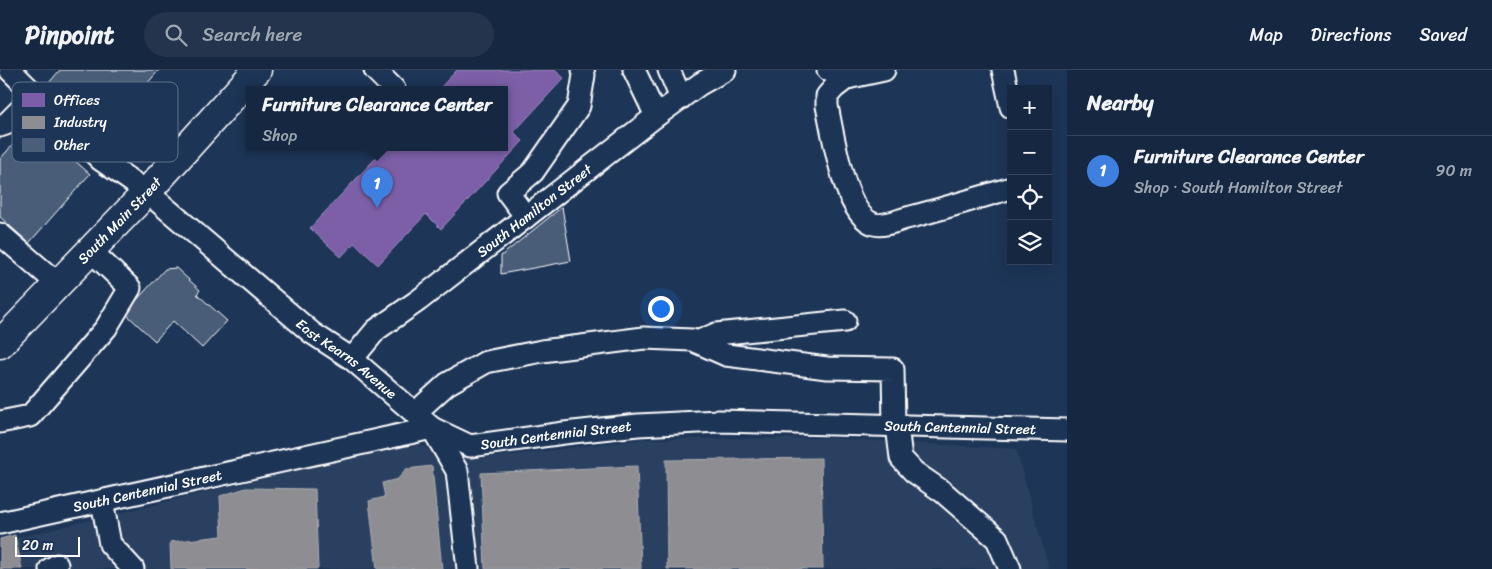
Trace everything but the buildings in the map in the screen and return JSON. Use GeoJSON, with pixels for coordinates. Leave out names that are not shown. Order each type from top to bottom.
{"type":"FeatureCollection","features":[{"type":"Feature","properties":{"kind":"main road","name":"South Main Street"},"geometry":{"type":"LineString","coordinates":[[178,158],[257,70]]}},
{"type":"Feature","properties":{"kind":"main road","name":"South Main Street"},"geometry":{"type":"LineString","coordinates":[[0,344],[174,162]]}},
{"type":"Feature","properties":{"kind":"street","name":"East Kearns Avenue"},"geometry":{"type":"LineString","coordinates":[[10,70],[22,82]]}},
{"type":"Feature","properties":{"kind":"street"},"geometry":{"type":"LineString","coordinates":[[375,70],[391,86]]}},
{"type":"Feature","properties":{"kind":"street"},"geometry":{"type":"LineString","coordinates":[[526,218],[508,193],[533,172],[579,106],[584,75],[583,70]]}},
{"type":"Feature","properties":{"kind":"street"},"geometry":{"type":"LineString","coordinates":[[634,70],[656,116]]}},
{"type":"Feature","properties":{"kind":"street"},"geometry":{"type":"LineString","coordinates":[[669,70],[682,98]]}},
{"type":"Feature","properties":{"kind":"street","name":"South Hamilton Street"},"geometry":{"type":"LineString","coordinates":[[352,360],[376,330],[419,300],[656,116],[700,84],[725,70]]}},
{"type":"Feature","properties":{"kind":"street"},"geometry":{"type":"LineString","coordinates":[[828,70],[847,78]]}},
{"type":"Feature","properties":{"kind":"street"},"geometry":{"type":"LineString","coordinates":[[884,70],[847,78],[827,96],[827,106],[842,177],[852,202],[863,216],[873,224],[886,223],[937,211],[1007,189]]}},
{"type":"Feature","properties":{"kind":"street"},"geometry":{"type":"LineString","coordinates":[[1003,70],[1007,88]]}},
{"type":"Feature","properties":{"kind":"street"},"geometry":{"type":"LineString","coordinates":[[0,126],[6,124],[12,118]]}},
{"type":"Feature","properties":{"kind":"street","name":"East Kearns Avenue"},"geometry":{"type":"LineString","coordinates":[[104,162],[147,192],[312,333],[352,360],[432,428],[458,471],[468,569]]}},
{"type":"Feature","properties":{"kind":"street"},"geometry":{"type":"LineString","coordinates":[[0,234],[58,284]]}},
{"type":"Feature","properties":{"kind":"street"},"geometry":{"type":"LineString","coordinates":[[0,422],[30,416],[106,328],[130,288],[90,250]]}},
{"type":"Feature","properties":{"kind":"street"},"geometry":{"type":"LineString","coordinates":[[697,342],[716,334],[845,321]]}},
{"type":"Feature","properties":{"kind":"street"},"geometry":{"type":"LineString","coordinates":[[415,413],[447,384],[486,362],[542,351],[644,338],[692,340],[726,355],[827,368],[893,369],[896,426],[901,458],[914,472],[943,492],[997,539],[1010,569]]}},
{"type":"Feature","properties":{"kind":"street","name":"South Centennial Street"},"geometry":{"type":"LineString","coordinates":[[0,523],[432,428],[470,446],[638,425],[720,421],[1067,430]]}},
{"type":"Feature","properties":{"kind":"street"},"geometry":{"type":"LineString","coordinates":[[102,501],[110,544],[133,569]]}},
{"type":"Feature","properties":{"kind":"shaded area"},"geometry":{"type":"Polygon","coordinates":[[[827,438],[1016,449],[1049,569],[0,569],[0,542],[410,443],[476,459],[644,439],[827,438]]]}},
{"type":"Feature","properties":{"kind":"place","name":"Furniture Clearance Center"},"geometry":{"type":"Point","coordinates":[377,208]}}]}
